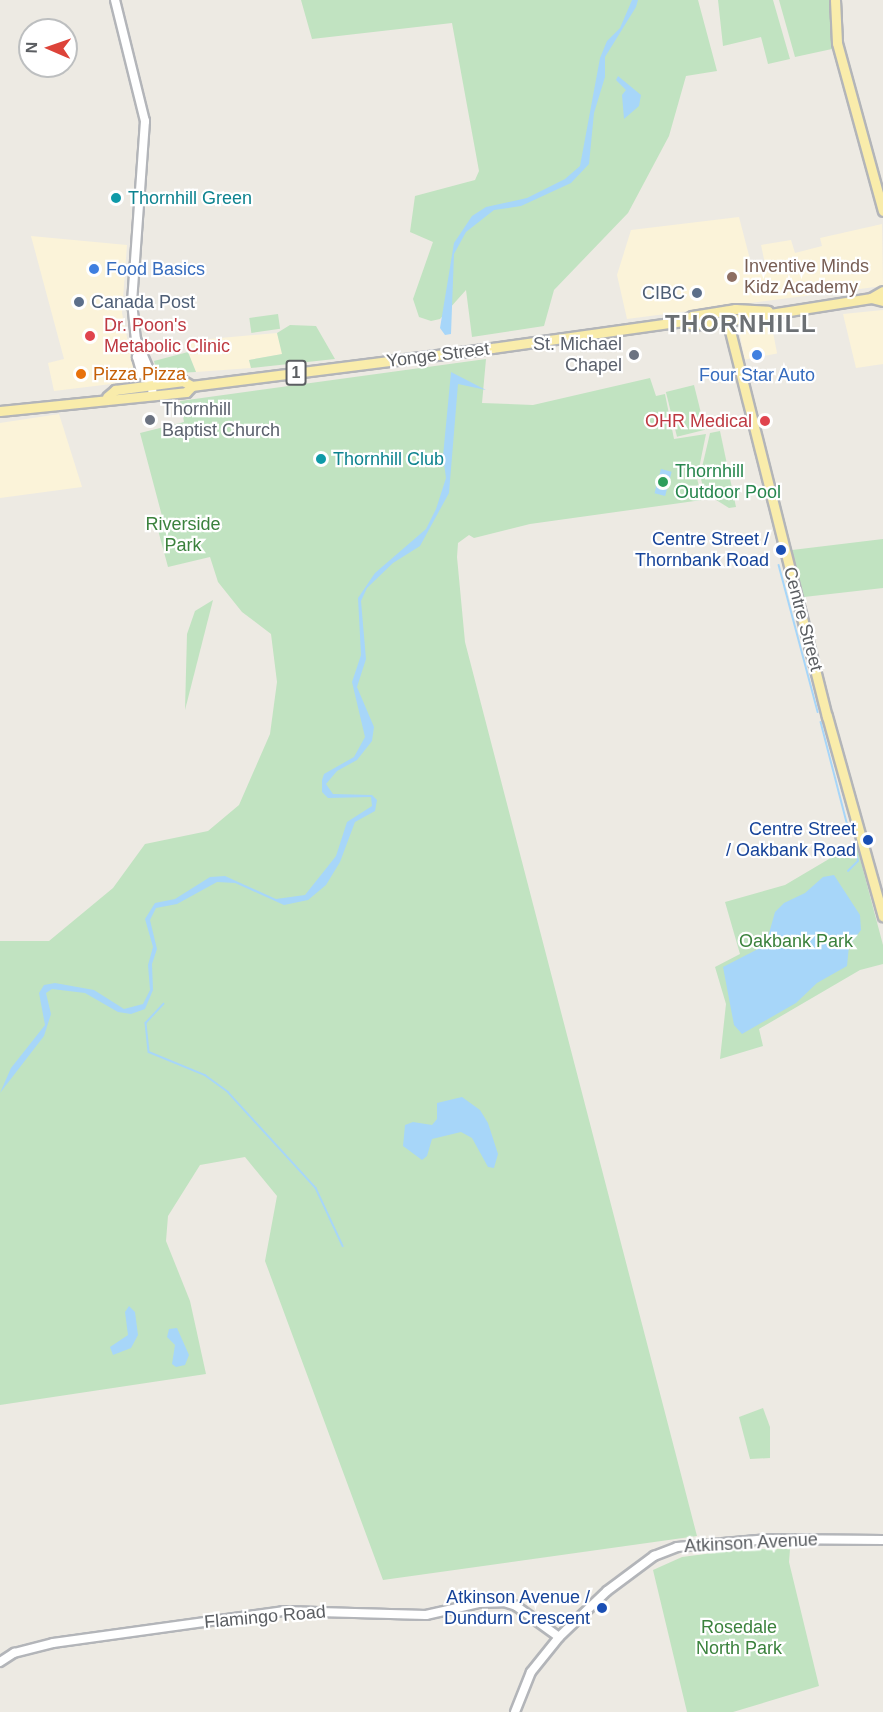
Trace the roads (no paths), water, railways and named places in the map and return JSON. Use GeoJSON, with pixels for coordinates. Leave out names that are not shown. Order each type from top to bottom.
{"type":"FeatureCollection","features":[{"type":"Feature","properties":{"kind":"main road"},"geometry":{"type":"LineString","coordinates":[[835,0],[840,50],[852,102],[883,211]]}},
{"type":"Feature","properties":{"kind":"main road"},"geometry":{"type":"LineString","coordinates":[[840,0],[840,50]]}},
{"type":"Feature","properties":{"kind":"main road","name":"Yonge Street"},"geometry":{"type":"LineString","coordinates":[[871,298],[883,291]]}},
{"type":"Feature","properties":{"kind":"main road","name":"Yonge Street"},"geometry":{"type":"LineString","coordinates":[[107,398],[115,390],[149,381],[183,381],[192,386],[683,321],[693,325],[726,316],[871,298],[883,301]]}},
{"type":"Feature","properties":{"kind":"main road","name":"Centre Street"},"geometry":{"type":"LineString","coordinates":[[726,316],[827,716],[883,916]]}},
{"type":"Feature","properties":{"kind":"main road"},"geometry":{"type":"LineString","coordinates":[[174,382],[176,393]]}},
{"type":"Feature","properties":{"kind":"main road","name":"Yonge Street"},"geometry":{"type":"LineString","coordinates":[[0,411],[107,398],[116,400],[186,392],[192,386]]}},
{"type":"Feature","properties":{"kind":"street"},"geometry":{"type":"LineString","coordinates":[[115,0],[145,121],[132,302],[140,352],[137,357],[142,374],[149,381],[153,396]]}},
{"type":"Feature","properties":{"kind":"street","name":"Atkinson Avenue"},"geometry":{"type":"LineString","coordinates":[[515,1712],[531,1672],[559,1637],[639,1565],[677,1547],[769,1539],[883,1540]]}},
{"type":"Feature","properties":{"kind":"street","name":"Flamingo Road"},"geometry":{"type":"LineString","coordinates":[[0,1662],[14,1653],[53,1643],[283,1611],[426,1615],[479,1603],[504,1602],[516,1606],[559,1637]]}},
{"type":"Feature","properties":{"kind":"water"},"geometry":{"type":"Polygon","coordinates":[[[632,0],[638,0],[636,7],[605,57],[605,77],[594,113],[589,164],[571,183],[521,206],[494,210],[466,232],[454,254],[451,334],[445,335],[440,328],[454,243],[472,216],[486,207],[527,198],[565,179],[580,166],[600,58],[607,41],[620,28],[632,0]]]}},
{"type":"Feature","properties":{"kind":"water"},"geometry":{"type":"Polygon","coordinates":[[[618,76],[641,95],[639,106],[624,119],[622,95],[626,90],[616,80],[618,76]]]}},
{"type":"Feature","properties":{"kind":"water"},"geometry":{"type":"Polygon","coordinates":[[[451,372],[486,390],[458,384],[449,493],[420,546],[393,563],[367,588],[361,601],[366,659],[357,687],[374,727],[372,741],[357,760],[337,771],[326,784],[333,794],[372,795],[377,800],[375,811],[355,822],[340,862],[326,885],[308,900],[284,905],[235,883],[217,882],[177,904],[156,908],[150,920],[157,949],[152,964],[153,990],[145,1009],[131,1014],[118,1012],[85,993],[52,989],[46,993],[51,1014],[44,1036],[0,1093],[11,1068],[45,1025],[39,993],[44,985],[55,983],[94,990],[124,1009],[143,1004],[150,990],[148,965],[153,947],[145,919],[155,903],[175,899],[210,877],[225,876],[276,899],[305,895],[336,856],[347,822],[372,806],[371,797],[328,798],[322,792],[322,780],[324,774],[354,757],[365,737],[352,682],[361,655],[358,598],[375,573],[426,529],[436,509],[446,478],[443,456],[451,372]]]}},
{"type":"Feature","properties":{"kind":"water","name":"Thornhill Outdoor Pool"},"geometry":{"type":"Polygon","coordinates":[[[661,469],[672,472],[665,496],[655,493],[661,469]]]}},
{"type":"Feature","properties":{"kind":"water"},"geometry":{"type":"Polygon","coordinates":[[[834,875],[860,915],[861,930],[849,946],[847,966],[817,983],[796,1003],[742,1034],[734,1025],[723,967],[758,949],[768,937],[775,912],[784,903],[805,893],[823,877],[834,875]]]}},
{"type":"Feature","properties":{"kind":"water"},"geometry":{"type":"Polygon","coordinates":[[[462,1097],[480,1110],[488,1123],[498,1154],[494,1168],[488,1167],[472,1138],[461,1132],[432,1139],[427,1156],[422,1160],[403,1146],[405,1125],[413,1122],[432,1125],[437,1119],[437,1103],[462,1097]]]}},
{"type":"Feature","properties":{"kind":"water"},"geometry":{"type":"Polygon","coordinates":[[[129,1306],[135,1312],[138,1335],[131,1348],[113,1355],[110,1347],[128,1335],[125,1312],[129,1306]]]}},
{"type":"Feature","properties":{"kind":"water"},"geometry":{"type":"Polygon","coordinates":[[[177,1328],[189,1355],[185,1365],[176,1367],[172,1364],[175,1345],[167,1337],[169,1329],[177,1328]]]}},
{"type":"Feature","properties":{"kind":"waterway"},"geometry":{"type":"LineString","coordinates":[[779,565],[818,712]]}},
{"type":"Feature","properties":{"kind":"waterway"},"geometry":{"type":"LineString","coordinates":[[821,722],[850,834]]}},
{"type":"Feature","properties":{"kind":"waterway"},"geometry":{"type":"LineString","coordinates":[[848,871],[858,861],[854,847]]}},
{"type":"Feature","properties":{"kind":"waterway"},"geometry":{"type":"LineString","coordinates":[[164,1004],[146,1023],[149,1052],[205,1075],[228,1092],[316,1188],[343,1246]]}},
{"type":"Feature","properties":{"kind":"place","name":"Thornhill Green"},"geometry":{"type":"Point","coordinates":[116,198]}},
{"type":"Feature","properties":{"kind":"place","name":"Food Basics"},"geometry":{"type":"Point","coordinates":[94,269]}},
{"type":"Feature","properties":{"kind":"place","name":"Inventive Minds Kidz Academy"},"geometry":{"type":"Point","coordinates":[732,277]}},
{"type":"Feature","properties":{"kind":"place","name":"CIBC"},"geometry":{"type":"Point","coordinates":[697,293]}},
{"type":"Feature","properties":{"kind":"place","name":"Canada Post"},"geometry":{"type":"Point","coordinates":[79,302]}},
{"type":"Feature","properties":{"kind":"place","name":"Dr. Poon's Metabolic Clinic"},"geometry":{"type":"Point","coordinates":[90,336]}},
{"type":"Feature","properties":{"kind":"place","name":"St. Michael Chapel"},"geometry":{"type":"Point","coordinates":[634,355]}},
{"type":"Feature","properties":{"kind":"place","name":"Four Star Auto"},"geometry":{"type":"Point","coordinates":[757,355]}},
{"type":"Feature","properties":{"kind":"place","name":"Pizza Pizza"},"geometry":{"type":"Point","coordinates":[81,374]}},
{"type":"Feature","properties":{"kind":"place","name":"Thornhill Baptist Church"},"geometry":{"type":"Point","coordinates":[150,420]}},
{"type":"Feature","properties":{"kind":"place","name":"OHR Medical"},"geometry":{"type":"Point","coordinates":[765,421]}},
{"type":"Feature","properties":{"kind":"place","name":"Thornhill Club"},"geometry":{"type":"Point","coordinates":[321,459]}},
{"type":"Feature","properties":{"kind":"place","name":"Thornhill Outdoor Pool"},"geometry":{"type":"Point","coordinates":[663,482]}},
{"type":"Feature","properties":{"kind":"place","name":"Centre Street / Thornbank Road"},"geometry":{"type":"Point","coordinates":[781,550]}},
{"type":"Feature","properties":{"kind":"place","name":"Centre Street / Oakbank Road"},"geometry":{"type":"Point","coordinates":[868,840]}},
{"type":"Feature","properties":{"kind":"place","name":"Atkinson Avenue / Dundurn Crescent"},"geometry":{"type":"Point","coordinates":[602,1608]}},
{"type":"Feature","properties":{"kind":"district","name":"THORNHILL"},"geometry":{"type":"Point","coordinates":[741,324]}},
{"type":"Feature","properties":{"kind":"park label","name":"Riverside Park"},"geometry":{"type":"Point","coordinates":[183,535]}},
{"type":"Feature","properties":{"kind":"park label","name":"Oakbank Park"},"geometry":{"type":"Point","coordinates":[796,941]}},
{"type":"Feature","properties":{"kind":"park label","name":"Rosedale North Park"},"geometry":{"type":"Point","coordinates":[739,1638]}}]}
